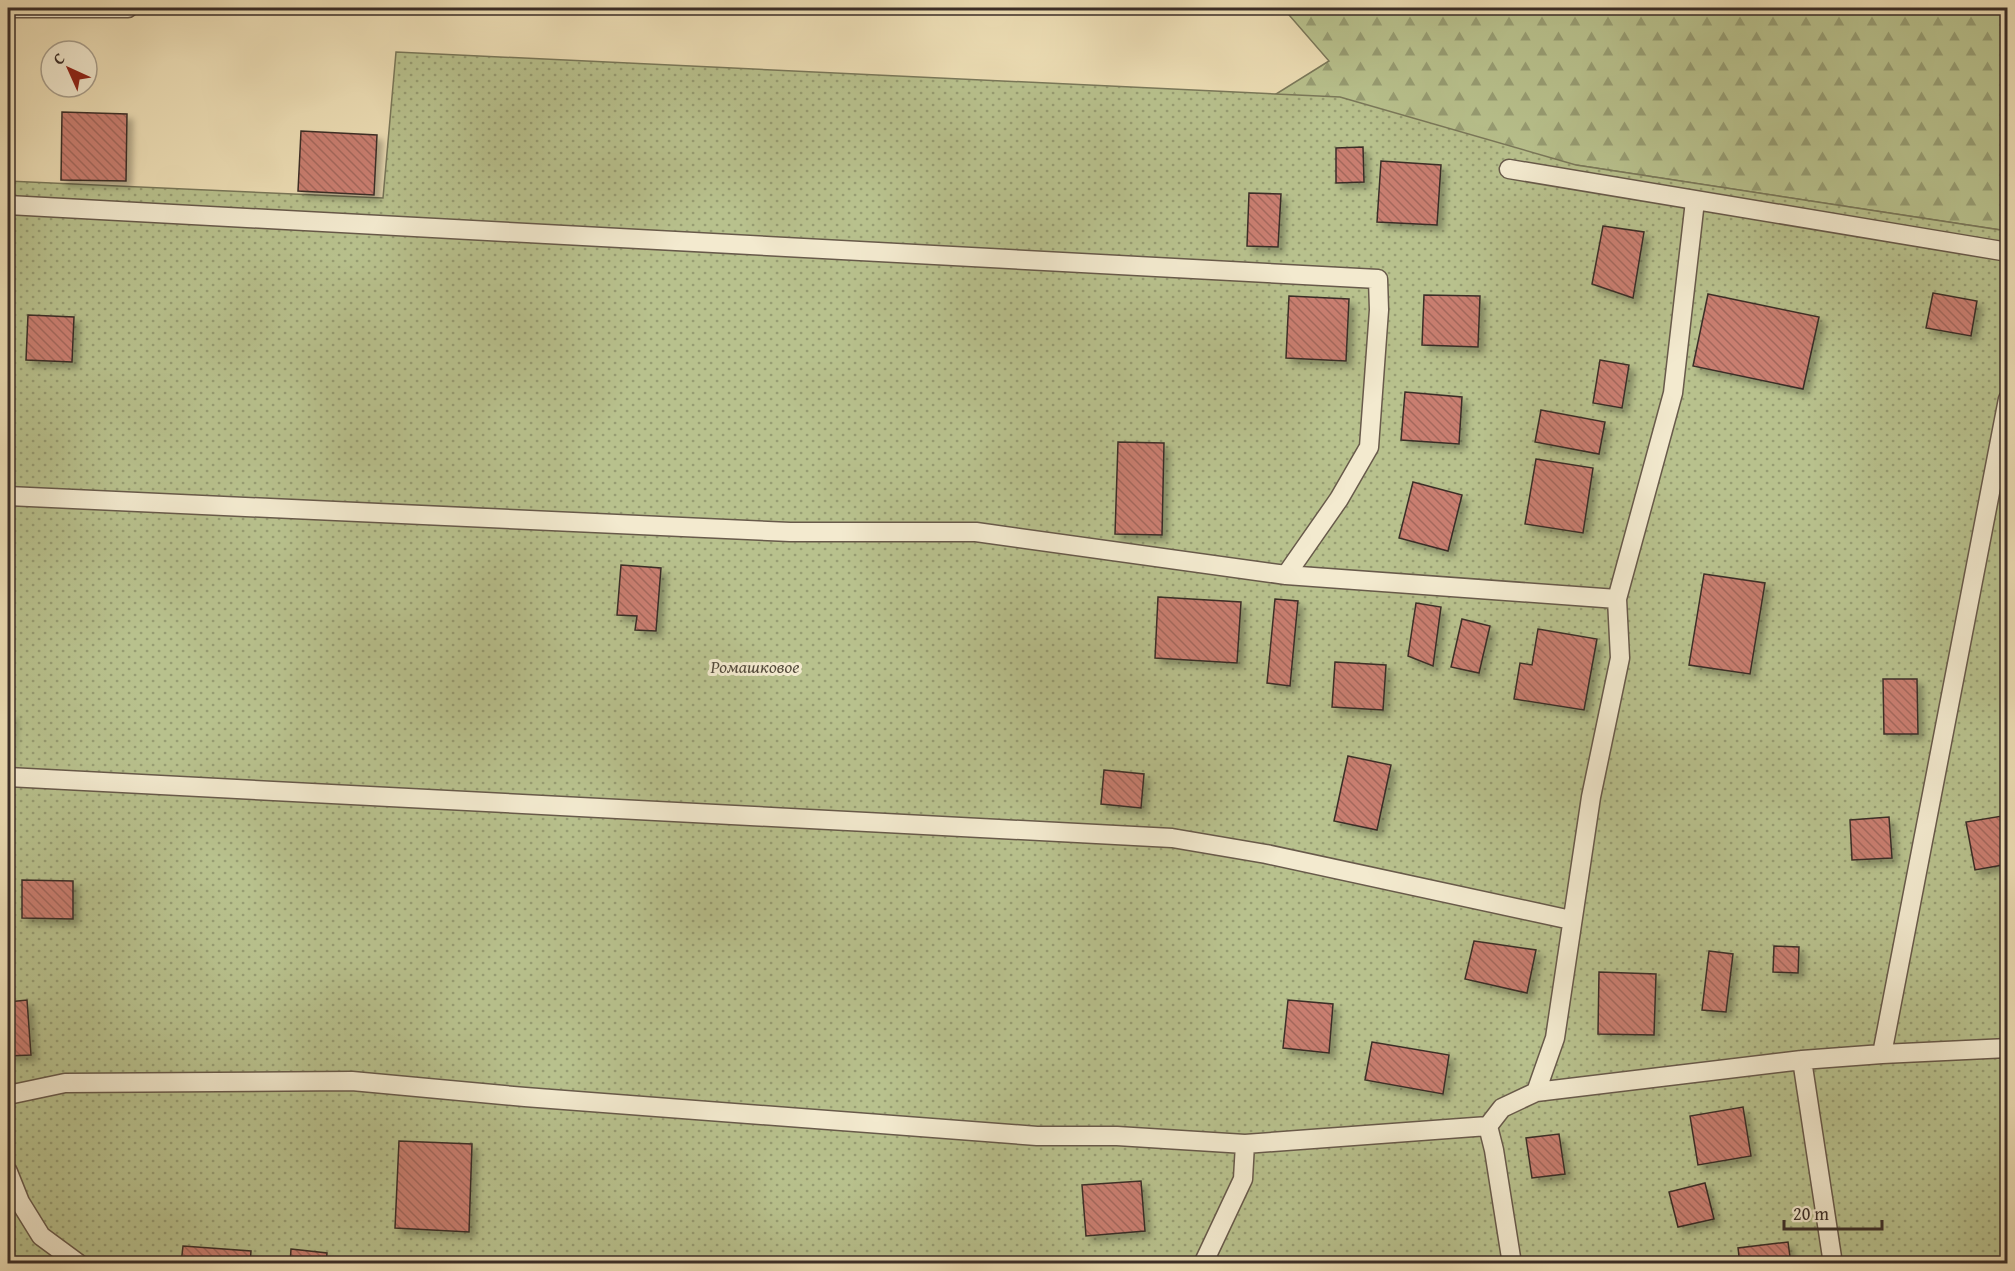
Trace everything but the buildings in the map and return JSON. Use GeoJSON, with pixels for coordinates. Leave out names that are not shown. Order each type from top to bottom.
{"type":"FeatureCollection","features":[{"type":"Feature","properties":{"kind":"lane"},"geometry":{"type":"LineString","coordinates":[[8,8],[128,8]]}},
{"type":"Feature","properties":{"kind":"lane"},"geometry":{"type":"LineString","coordinates":[[1509,169],[2007,252]]}},
{"type":"Feature","properties":{"kind":"lane"},"geometry":{"type":"LineString","coordinates":[[1536,1092],[1555,1038],[1591,797],[1620,658],[1617,599],[1673,393],[1695,201]]}},
{"type":"Feature","properties":{"kind":"lane"},"geometry":{"type":"LineString","coordinates":[[8,205],[1378,279],[1379,310],[1369,447],[1339,499],[1286,575]]}},
{"type":"Feature","properties":{"kind":"lane"},"geometry":{"type":"LineString","coordinates":[[1882,1054],[2007,399]]}},
{"type":"Feature","properties":{"kind":"lane"},"geometry":{"type":"LineString","coordinates":[[8,496],[790,532],[976,532],[1286,575],[1617,599]]}},
{"type":"Feature","properties":{"kind":"lane"},"geometry":{"type":"LineString","coordinates":[[8,777],[1172,838],[1266,854],[1571,920]]}},
{"type":"Feature","properties":{"kind":"lane"},"geometry":{"type":"LineString","coordinates":[[8,1095],[65,1083],[352,1081],[525,1097],[1037,1136],[1118,1136],[1245,1144],[1488,1126],[1502,1108],[1536,1092],[1802,1060],[2007,1048]]}},
{"type":"Feature","properties":{"kind":"lane"},"geometry":{"type":"LineString","coordinates":[[1802,1060],[1833,1263]]}},
{"type":"Feature","properties":{"kind":"lane"},"geometry":{"type":"LineString","coordinates":[[1488,1126],[1512,1263]]}},
{"type":"Feature","properties":{"kind":"lane"},"geometry":{"type":"LineString","coordinates":[[1203,1263],[1243,1179],[1245,1144]]}},
{"type":"Feature","properties":{"kind":"lane"},"geometry":{"type":"LineString","coordinates":[[8,1172],[20,1202],[41,1236],[78,1263]]}},
{"type":"Feature","properties":{"kind":"green space"},"geometry":{"type":"Polygon","coordinates":[[[1283,8],[2007,8],[2007,231],[1576,165],[1504,161],[1276,94],[1329,61],[1283,8]]]}},
{"type":"Feature","properties":{"kind":"green space","name":"Ромашковое"},"geometry":{"type":"Polygon","coordinates":[[[396,52],[1340,97],[1576,165],[2007,231],[2007,1263],[8,1264],[8,181],[383,198],[396,52]]]}}]}
